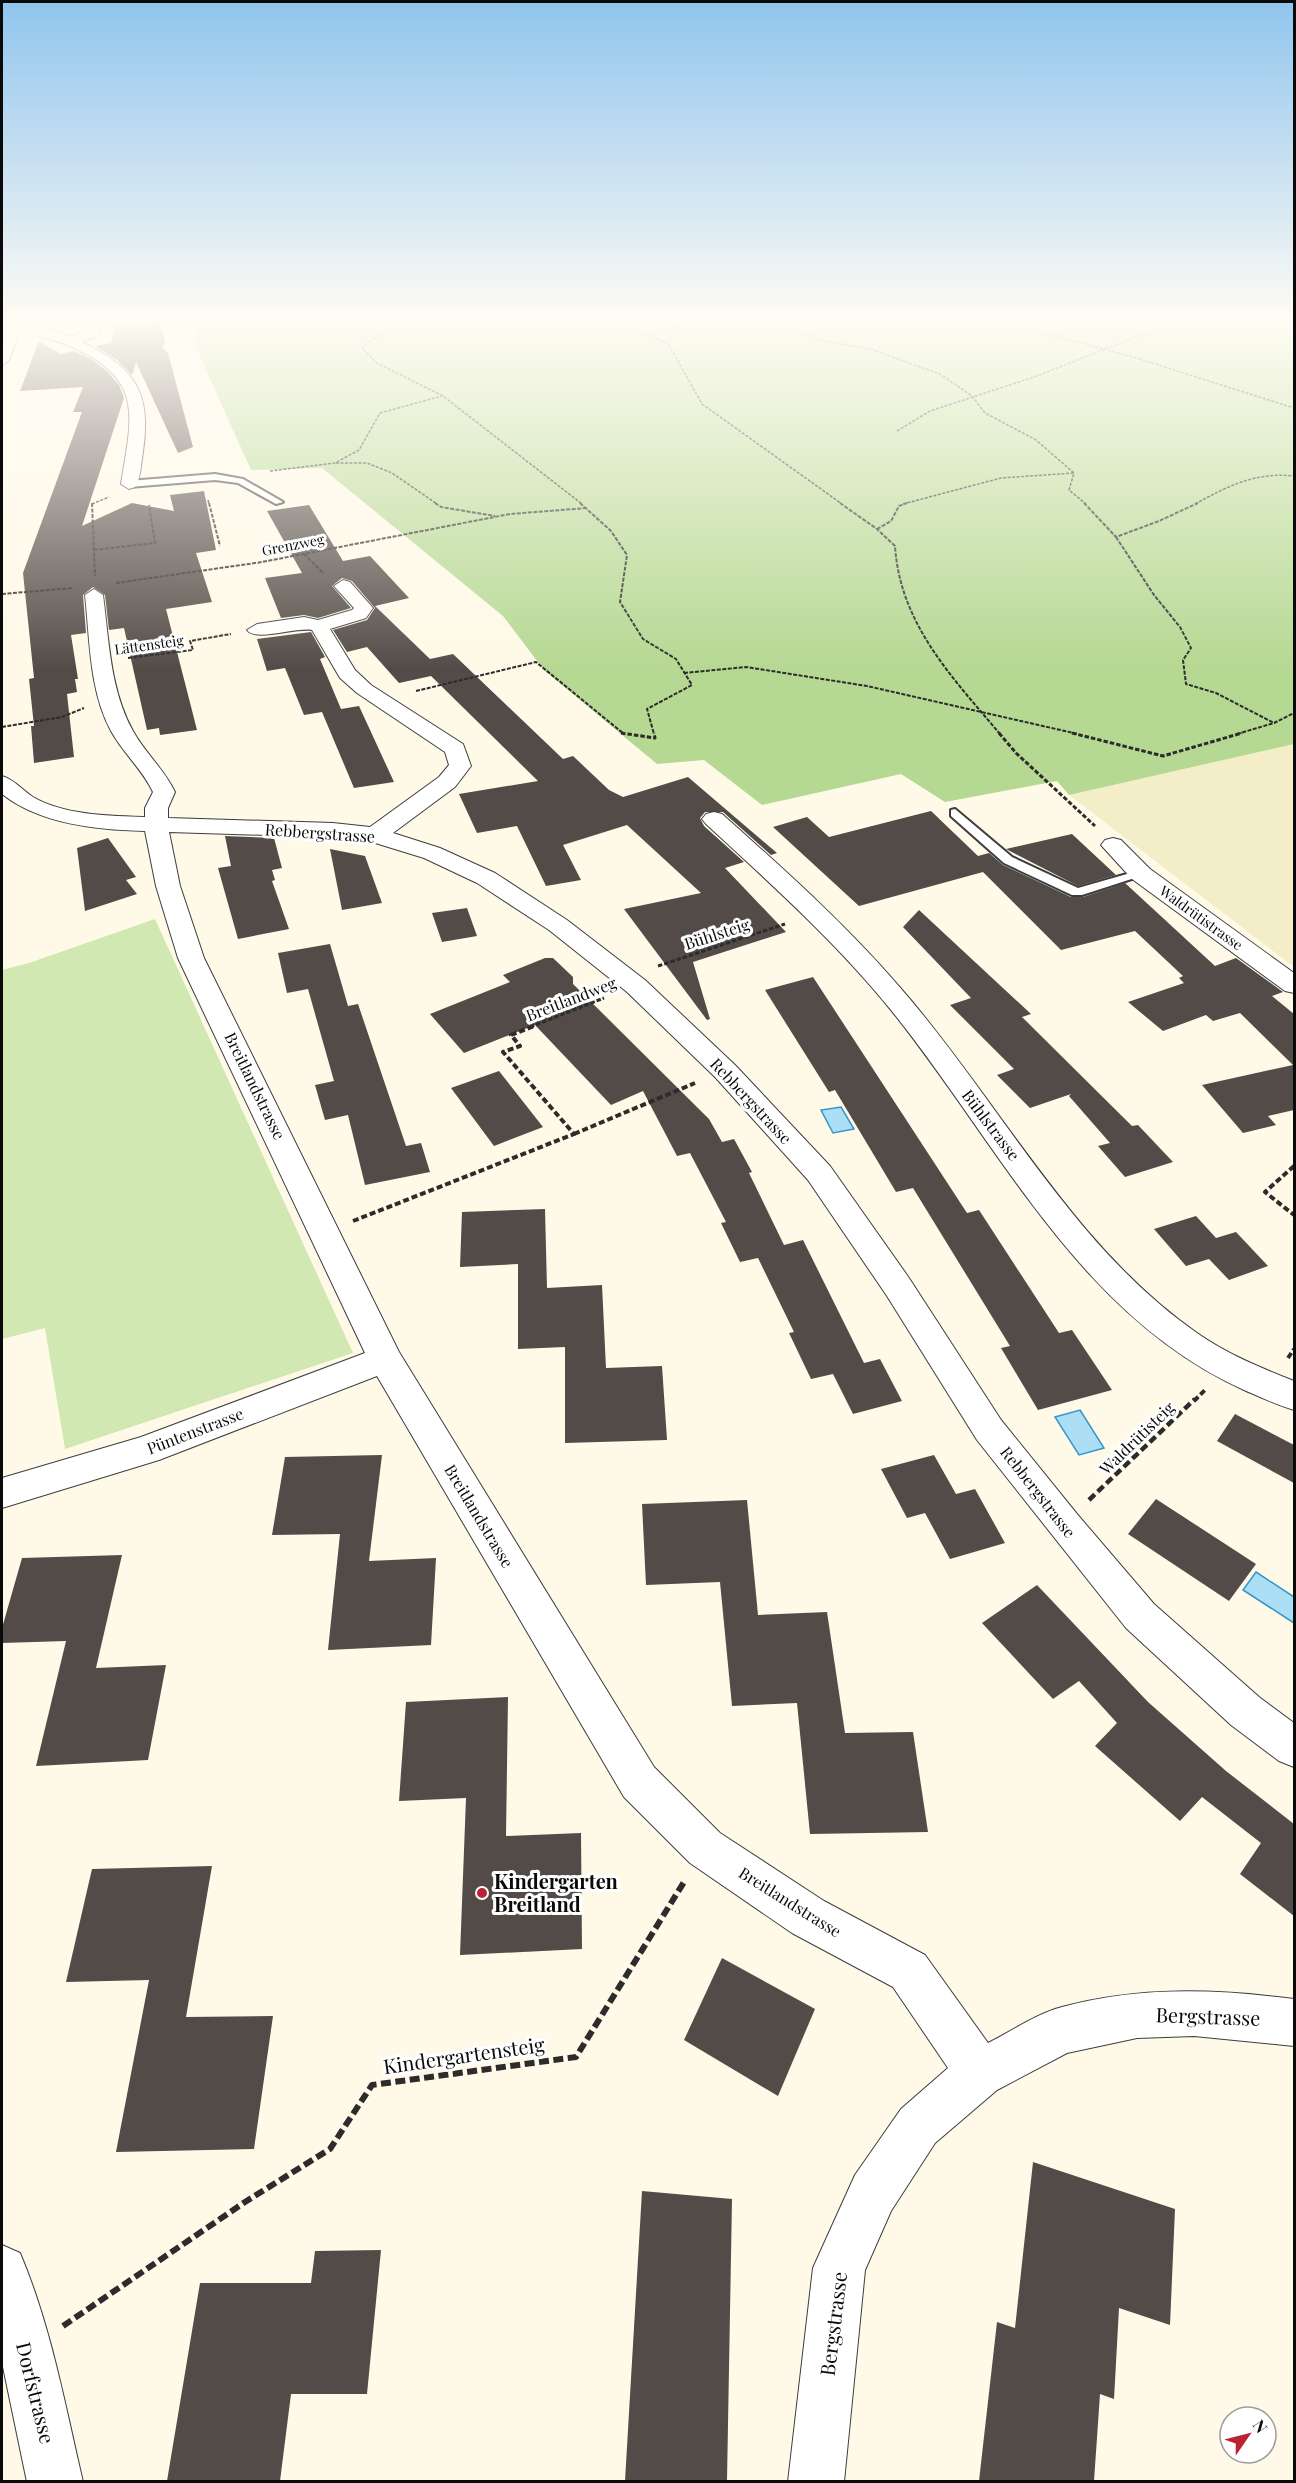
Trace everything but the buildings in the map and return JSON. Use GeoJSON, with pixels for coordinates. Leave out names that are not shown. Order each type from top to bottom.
{"type":"FeatureCollection","features":[{"type":"Feature","properties":{"kind":"street"},"geometry":{"type":"LineString","coordinates":[[125,488],[135,439]]}},
{"type":"Feature","properties":{"kind":"street"},"geometry":{"type":"LineString","coordinates":[[257,630],[304,623],[319,626],[360,614],[363,608],[343,586]]}},
{"type":"Feature","properties":{"kind":"street"},"geometry":{"type":"LineString","coordinates":[[92,588],[111,702],[122,730],[156,772],[164,792],[155,811],[157,825]]}},
{"type":"Feature","properties":{"kind":"street"},"geometry":{"type":"LineString","coordinates":[[319,626],[347,674],[380,700],[455,749],[460,766],[447,782],[375,835]]}},
{"type":"Feature","properties":{"kind":"street","name":"Rebbergstrasse"},"geometry":{"type":"LineString","coordinates":[[2,783],[26,802],[59,813],[111,823],[333,830],[375,835],[432,853],[486,878],[558,925],[630,982],[725,1071],[819,1173],[898,1287],[989,1430],[1064,1525],[1140,1616],[1245,1711],[1294,1747]]}},
{"type":"Feature","properties":{"kind":"street","name":"Bühlstrasse"},"geometry":{"type":"LineString","coordinates":[[714,819],[818,914],[901,1005],[1084,1246],[1145,1310],[1185,1341],[1223,1365],[1294,1396]]}},
{"type":"Feature","properties":{"kind":"street","name":"Breitlandstrasse"},"geometry":{"type":"LineString","coordinates":[[157,825],[173,906],[191,958],[385,1359],[639,1782],[705,1848],[808,1917],[909,1971],[980,2073]]}},
{"type":"Feature","properties":{"kind":"street","name":"Waldrütistrasse"},"geometry":{"type":"LineString","coordinates":[[1113,845],[1142,874],[1294,985]]}},
{"type":"Feature","properties":{"kind":"street","name":"Püntenstrasse"},"geometry":{"type":"LineString","coordinates":[[2,1493],[146,1450],[385,1359]]}},
{"type":"Feature","properties":{"kind":"street","name":"Bergstrasse"},"geometry":{"type":"LineString","coordinates":[[816,2481],[839,2268],[873,2193],[918,2126],[980,2073],[1061,2031],[1137,2015],[1194,2013],[1294,2022]]}},
{"type":"Feature","properties":{"kind":"street","name":"Dorfstrasse"},"geometry":{"type":"LineString","coordinates":[[2,2271],[26,2351],[55,2481]]}},
{"type":"Feature","properties":{"kind":"lane"},"geometry":{"type":"LineString","coordinates":[[125,488],[216,477],[240,481],[279,502]]}},
{"type":"Feature","properties":{"kind":"lane"},"geometry":{"type":"LineString","coordinates":[[955,813],[1008,860],[1077,892],[1142,874]]}},
{"type":"Feature","properties":{"kind":"path"},"geometry":{"type":"LineString","coordinates":[[335,463],[359,450],[365,439]]}},
{"type":"Feature","properties":{"kind":"path"},"geometry":{"type":"LineString","coordinates":[[380,700],[536,662],[623,734],[655,738],[647,709],[692,685],[676,660],[643,639],[620,602],[627,555],[611,531],[587,508],[498,439]]}},
{"type":"Feature","properties":{"kind":"path"},"geometry":{"type":"LineString","coordinates":[[751,439],[878,530],[896,546],[897,575],[910,613],[952,677],[1016,753],[1086,816]]}},
{"type":"Feature","properties":{"kind":"path"},"geometry":{"type":"LineString","coordinates":[[1034,439],[1074,473]]}},
{"type":"Feature","properties":{"kind":"path"},"geometry":{"type":"LineString","coordinates":[[216,477],[335,463],[367,463],[392,473],[441,507],[499,516]]}},
{"type":"Feature","properties":{"kind":"path"},"geometry":{"type":"LineString","coordinates":[[878,530],[891,521],[899,506],[915,499],[1001,478],[1074,473]]}},
{"type":"Feature","properties":{"kind":"path"},"geometry":{"type":"LineString","coordinates":[[1074,473],[1069,490],[1092,509],[1116,537],[1154,595],[1180,627],[1191,648],[1183,660],[1186,684],[1216,693],[1274,723]]}},
{"type":"Feature","properties":{"kind":"path"},"geometry":{"type":"LineString","coordinates":[[1116,537],[1174,515],[1233,481],[1278,473],[1294,476]]}},
{"type":"Feature","properties":{"kind":"path"},"geometry":{"type":"LineString","coordinates":[[194,479],[203,484],[220,546]]}},
{"type":"Feature","properties":{"kind":"path"},"geometry":{"type":"LineString","coordinates":[[92,588],[94,550],[92,502],[125,488],[149,505],[155,543],[94,550]]}},
{"type":"Feature","properties":{"kind":"path","name":"Grenzweg"},"geometry":{"type":"LineString","coordinates":[[2,594],[92,588],[262,562],[499,516],[587,508]]}},
{"type":"Feature","properties":{"kind":"path","name":"Lättensteig"},"geometry":{"type":"LineString","coordinates":[[103,662],[193,650],[190,641],[257,630]]}},
{"type":"Feature","properties":{"kind":"path"},"geometry":{"type":"LineString","coordinates":[[684,673],[746,667],[867,686],[1163,756],[1274,723],[1294,713]]}},
{"type":"Feature","properties":{"kind":"path"},"geometry":{"type":"LineString","coordinates":[[2,727],[62,717],[79,708],[111,702]]}},
{"type":"Feature","properties":{"kind":"path","name":"Bühlsteig"},"geometry":{"type":"LineString","coordinates":[[630,982],[818,914]]}},
{"type":"Feature","properties":{"kind":"path","name":"Breitlandweg"},"geometry":{"type":"LineString","coordinates":[[574,1134],[503,1052],[520,1046],[511,1035],[630,982]]}},
{"type":"Feature","properties":{"kind":"path"},"geometry":{"type":"LineString","coordinates":[[325,1232],[574,1134],[725,1071]]}},
{"type":"Feature","properties":{"kind":"path"},"geometry":{"type":"LineString","coordinates":[[1294,1166],[1265,1192],[1294,1215]]}},
{"type":"Feature","properties":{"kind":"path","name":"Waldrütisteig"},"geometry":{"type":"LineString","coordinates":[[1064,1525],[1210,1385],[1223,1365]]}},
{"type":"Feature","properties":{"kind":"path","name":"Kindergartensteig"},"geometry":{"type":"LineString","coordinates":[[26,2351],[245,2202],[330,2149],[372,2085],[576,2057],[705,1848]]}},
{"type":"Feature","properties":{"kind":"shaded area"},"geometry":{"type":"Polygon","coordinates":[[[1294,744],[1294,967],[1069,795],[1294,744]]]}},
{"type":"Feature","properties":{"kind":"green space"},"geometry":{"type":"Polygon","coordinates":[[[237,439],[1294,439],[1294,744],[1069,795],[1057,781],[945,802],[901,774],[762,805],[704,760],[657,764],[544,670],[503,616],[322,468],[251,470],[237,439]]]}},
{"type":"Feature","properties":{"kind":"green space"},"geometry":{"type":"Polygon","coordinates":[[[155,919],[353,1353],[65,1449],[45,1328],[2,1339],[2,970],[29,963],[155,919]]]}},
{"type":"Feature","properties":{"kind":"water"},"geometry":{"type":"Polygon","coordinates":[[[841,1107],[854,1129],[833,1133],[821,1110],[841,1107]]]}},
{"type":"Feature","properties":{"kind":"water"},"geometry":{"type":"Polygon","coordinates":[[[1080,1410],[1104,1448],[1079,1455],[1055,1417],[1080,1410]]]}},
{"type":"Feature","properties":{"kind":"water"},"geometry":{"type":"Polygon","coordinates":[[[1256,1572],[1294,1597],[1294,1623],[1243,1590],[1256,1572]]]}},
{"type":"Feature","properties":{"kind":"place","name":"Kindergarten Breitland"},"geometry":{"type":"Point","coordinates":[482,1893]}}]}
